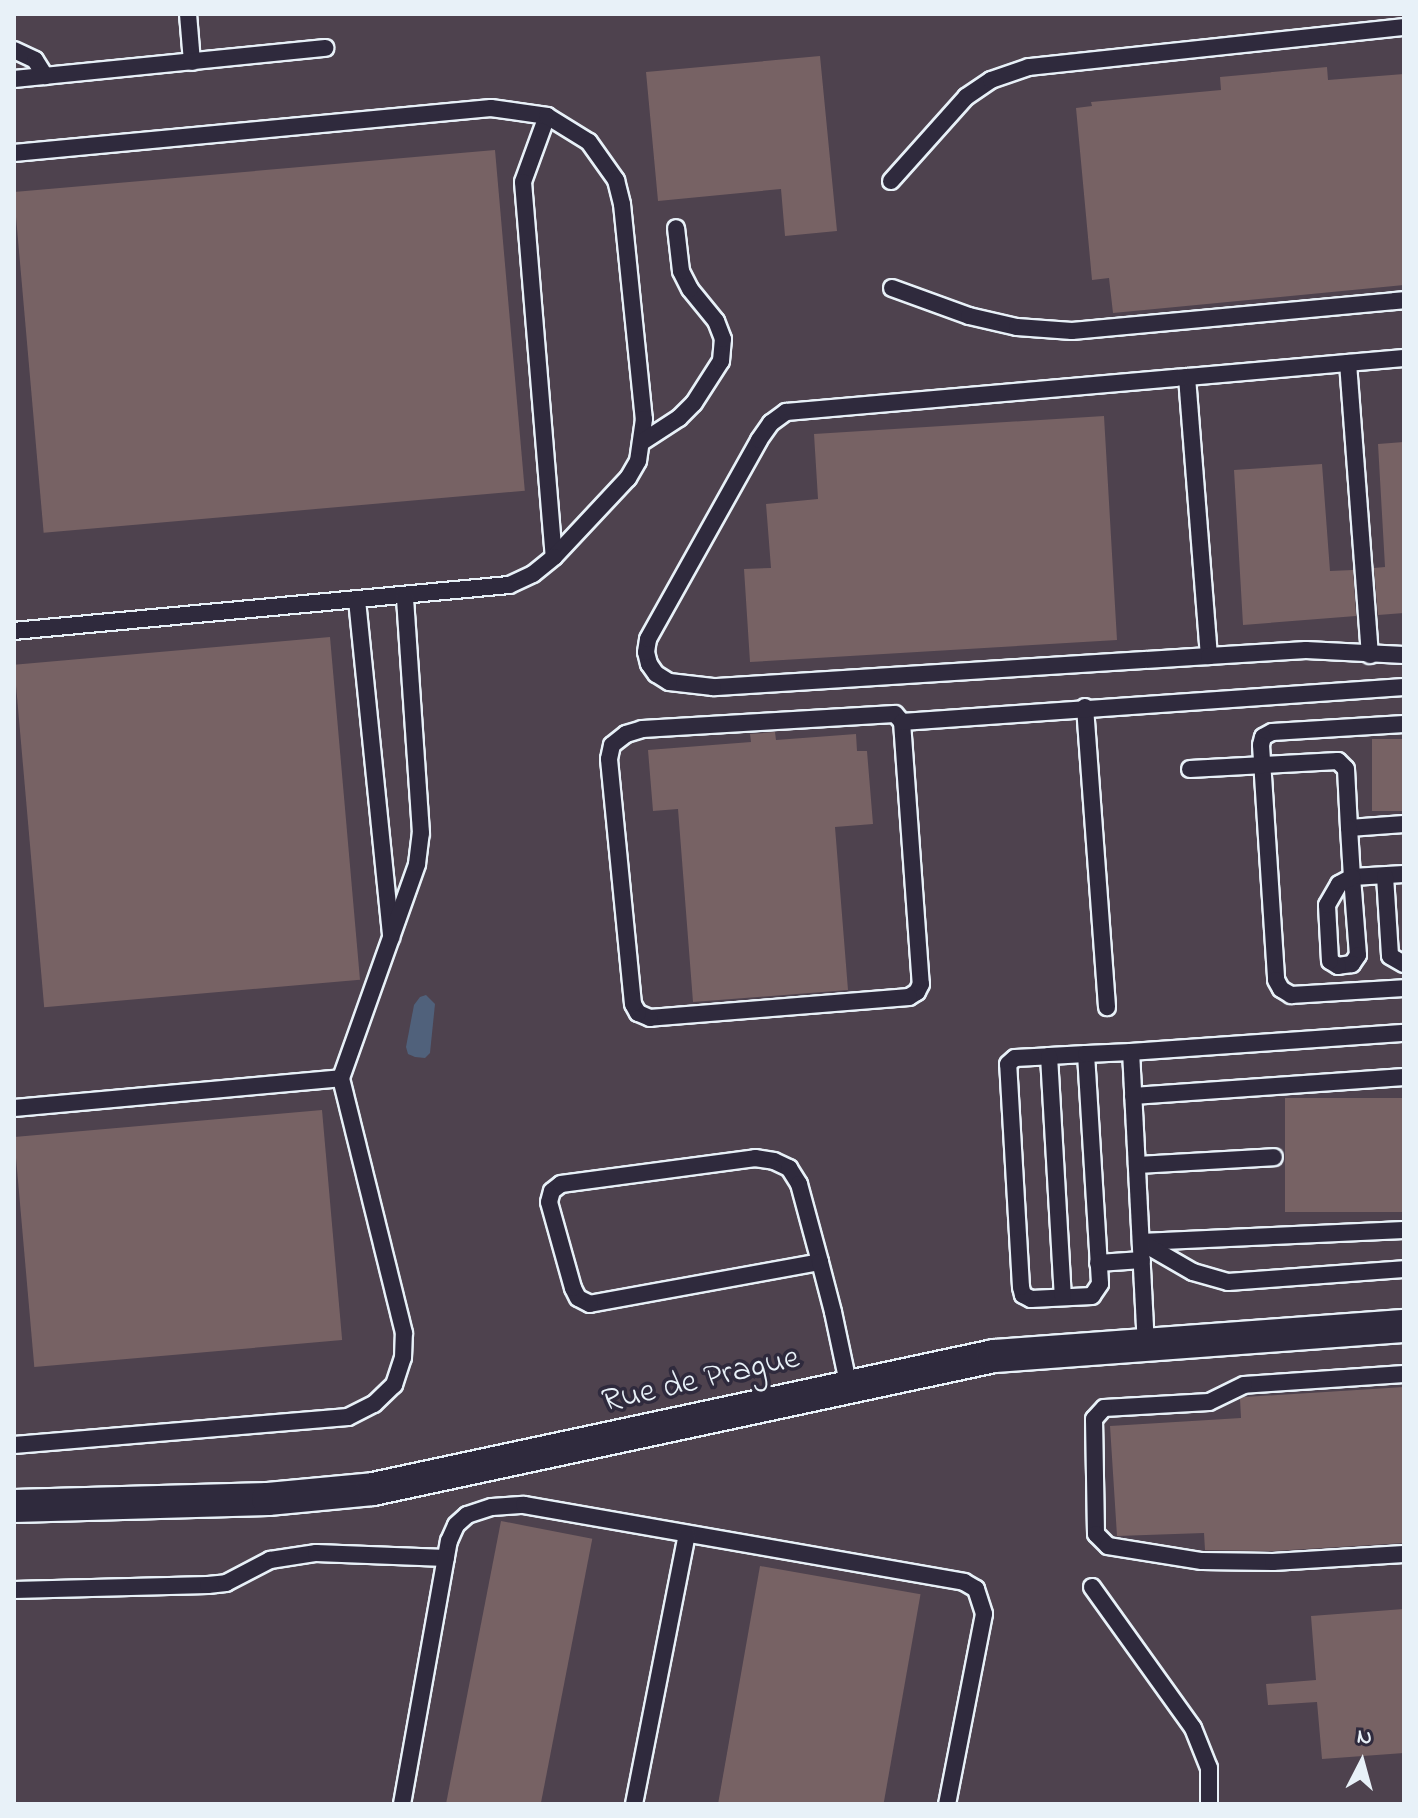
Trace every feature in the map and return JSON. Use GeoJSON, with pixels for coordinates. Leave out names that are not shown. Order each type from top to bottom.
{"type":"FeatureCollection","features":[{"type":"Feature","properties":{"kind":"street","name":"Rue de Prague"},"geometry":{"type":"LineString","coordinates":[[14,1506],[268,1499],[373,1489],[698,1422],[994,1356],[1404,1326]]}},
{"type":"Feature","properties":{"kind":"lane"},"geometry":{"type":"LineString","coordinates":[[188,14],[192,62]]}},
{"type":"Feature","properties":{"kind":"lane"},"geometry":{"type":"LineString","coordinates":[[891,181],[966,97],[991,80],[1029,67],[1404,27]]}},
{"type":"Feature","properties":{"kind":"lane"},"geometry":{"type":"LineString","coordinates":[[14,79],[325,48]]}},
{"type":"Feature","properties":{"kind":"lane"},"geometry":{"type":"LineString","coordinates":[[14,50],[35,60],[45,76]]}},
{"type":"Feature","properties":{"kind":"lane"},"geometry":{"type":"LineString","coordinates":[[14,153],[491,108],[547,116],[589,142],[616,180],[622,204],[644,419],[638,461],[628,478],[554,557],[533,574],[509,585],[14,631]]}},
{"type":"Feature","properties":{"kind":"lane"},"geometry":{"type":"LineString","coordinates":[[547,116],[523,182],[554,557]]}},
{"type":"Feature","properties":{"kind":"lane"},"geometry":{"type":"LineString","coordinates":[[642,442],[679,418],[694,403],[721,361],[723,339],[716,321],[681,271],[676,228]]}},
{"type":"Feature","properties":{"kind":"lane"},"geometry":{"type":"LineString","coordinates":[[892,288],[969,316],[1017,327],[1072,331],[1404,300]]}},
{"type":"Feature","properties":{"kind":"lane"},"geometry":{"type":"LineString","coordinates":[[1404,358],[786,412],[771,423],[759,440],[648,639],[646,652],[656,674],[669,682],[713,687],[1306,650],[1404,655]]}},
{"type":"Feature","properties":{"kind":"lane"},"geometry":{"type":"LineString","coordinates":[[1348,363],[1370,655]]}},
{"type":"Feature","properties":{"kind":"lane"},"geometry":{"type":"LineString","coordinates":[[1187,377],[1209,656]]}},
{"type":"Feature","properties":{"kind":"lane"},"geometry":{"type":"LineString","coordinates":[[14,1445],[348,1417],[374,1404],[394,1385],[403,1358],[404,1333],[341,1078],[411,891],[421,833],[405,596]]}},
{"type":"Feature","properties":{"kind":"lane"},"geometry":{"type":"LineString","coordinates":[[357,600],[392,942]]}},
{"type":"Feature","properties":{"kind":"lane"},"geometry":{"type":"LineString","coordinates":[[902,722],[1404,687]]}},
{"type":"Feature","properties":{"kind":"lane"},"geometry":{"type":"LineString","coordinates":[[1085,707],[1107,1007]]}},
{"type":"Feature","properties":{"kind":"lane"},"geometry":{"type":"LineString","coordinates":[[895,714],[902,722],[921,984],[917,992],[909,997],[650,1018],[638,1013],[633,1004],[610,775],[612,745],[626,734],[642,729],[895,714]]}},
{"type":"Feature","properties":{"kind":"lane"},"geometry":{"type":"LineString","coordinates":[[1404,724],[1272,732],[1263,737],[1262,765],[1276,980],[1281,989],[1291,995],[1404,988]]}},
{"type":"Feature","properties":{"kind":"lane"},"geometry":{"type":"LineString","coordinates":[[1190,769],[1343,763],[1349,828],[1352,877],[1358,955],[1352,964],[1333,965],[1327,905],[1339,884],[1352,877],[1404,874]]}},
{"type":"Feature","properties":{"kind":"lane"},"geometry":{"type":"LineString","coordinates":[[1349,828],[1404,824]]}},
{"type":"Feature","properties":{"kind":"lane"},"geometry":{"type":"LineString","coordinates":[[1385,876],[1390,956],[1404,964]]}},
{"type":"Feature","properties":{"kind":"lane"},"geometry":{"type":"LineString","coordinates":[[1086,1054],[1097,1292],[1092,1296],[1031,1299],[1023,1295],[1021,1287],[1006,1072],[1015,1058],[1404,1033]]}},
{"type":"Feature","properties":{"kind":"lane"},"geometry":{"type":"LineString","coordinates":[[1131,1052],[1146,1347]]}},
{"type":"Feature","properties":{"kind":"lane"},"geometry":{"type":"LineString","coordinates":[[1049,1056],[1063,1297]]}},
{"type":"Feature","properties":{"kind":"lane"},"geometry":{"type":"LineString","coordinates":[[1133,1096],[1404,1077]]}},
{"type":"Feature","properties":{"kind":"lane"},"geometry":{"type":"LineString","coordinates":[[14,1108],[341,1078]]}},
{"type":"Feature","properties":{"kind":"lane"},"geometry":{"type":"LineString","coordinates":[[1137,1165],[1274,1157]]}},
{"type":"Feature","properties":{"kind":"lane"},"geometry":{"type":"LineString","coordinates":[[820,1262],[590,1304],[578,1298],[573,1288],[549,1202],[552,1191],[561,1184],[755,1158],[774,1161],[789,1168],[799,1184],[820,1262],[849,1387]]}},
{"type":"Feature","properties":{"kind":"lane"},"geometry":{"type":"LineString","coordinates":[[1141,1242],[1404,1230]]}},
{"type":"Feature","properties":{"kind":"lane"},"geometry":{"type":"LineString","coordinates":[[1141,1242],[1193,1272],[1228,1282],[1404,1269]]}},
{"type":"Feature","properties":{"kind":"lane"},"geometry":{"type":"LineString","coordinates":[[1098,1263],[1142,1260]]}},
{"type":"Feature","properties":{"kind":"lane"},"geometry":{"type":"LineString","coordinates":[[1404,1374],[1244,1385],[1209,1402],[1104,1408],[1094,1419],[1096,1534],[1108,1546],[1202,1561],[1273,1562],[1404,1554]]}},
{"type":"Feature","properties":{"kind":"lane"},"geometry":{"type":"LineString","coordinates":[[402,1804],[446,1558],[456,1525],[467,1515],[492,1507],[524,1505],[964,1582],[976,1589],[984,1614],[947,1804]]}},
{"type":"Feature","properties":{"kind":"lane"},"geometry":{"type":"LineString","coordinates":[[634,1804],[687,1534]]}},
{"type":"Feature","properties":{"kind":"lane"},"geometry":{"type":"LineString","coordinates":[[14,1590],[226,1583],[270,1560],[316,1553],[446,1558]]}},
{"type":"Feature","properties":{"kind":"lane"},"geometry":{"type":"LineString","coordinates":[[1092,1587],[1193,1728],[1209,1768],[1209,1804]]}},
{"type":"Feature","properties":{"kind":"shaded area"},"geometry":{"type":"Polygon","coordinates":[[[14,14],[1404,14],[1404,1804],[14,1804],[14,14]]]}},
{"type":"Feature","properties":{"kind":"water"},"geometry":{"type":"Polygon","coordinates":[[[426,995],[435,1004],[430,1053],[425,1058],[408,1054],[406,1047],[414,1005],[426,995]]]}},
{"type":"Feature","properties":{"kind":"building"},"geometry":{"type":"Polygon","coordinates":[[[820,56],[837,231],[785,236],[781,189],[658,201],[646,72],[820,56]]]}},
{"type":"Feature","properties":{"kind":"building"},"geometry":{"type":"Polygon","coordinates":[[[1327,67],[1328,80],[1404,74],[1404,285],[1113,313],[1109,278],[1092,280],[1076,108],[1092,106],[1091,102],[1221,90],[1220,77],[1327,67]]]}},
{"type":"Feature","properties":{"kind":"building"},"geometry":{"type":"Polygon","coordinates":[[[495,150],[525,491],[44,533],[14,192],[495,150]]]}},
{"type":"Feature","properties":{"kind":"building"},"geometry":{"type":"Polygon","coordinates":[[[1104,416],[1117,640],[750,662],[744,569],[771,568],[766,504],[818,499],[814,434],[1104,416]]]}},
{"type":"Feature","properties":{"kind":"building"},"geometry":{"type":"Polygon","coordinates":[[[1404,442],[1404,613],[1378,615],[1374,568],[1385,567],[1378,444],[1404,442]]]}},
{"type":"Feature","properties":{"kind":"building"},"geometry":{"type":"Polygon","coordinates":[[[1322,464],[1330,571],[1353,570],[1356,616],[1243,625],[1234,470],[1322,464]]]}},
{"type":"Feature","properties":{"kind":"building"},"geometry":{"type":"Polygon","coordinates":[[[330,637],[360,980],[44,1007],[14,665],[330,637]]]}},
{"type":"Feature","properties":{"kind":"building"},"geometry":{"type":"Polygon","coordinates":[[[775,732],[776,740],[856,734],[857,751],[867,751],[873,824],[835,827],[848,990],[693,1002],[678,809],[653,811],[648,750],[751,742],[750,734],[775,732]]]}},
{"type":"Feature","properties":{"kind":"building"},"geometry":{"type":"Polygon","coordinates":[[[1372,739],[1404,739],[1404,811],[1372,811],[1372,739]]]}},
{"type":"Feature","properties":{"kind":"building"},"geometry":{"type":"Polygon","coordinates":[[[1285,1098],[1404,1098],[1404,1212],[1285,1212],[1285,1098]]]}},
{"type":"Feature","properties":{"kind":"building"},"geometry":{"type":"Polygon","coordinates":[[[322,1110],[342,1340],[34,1367],[14,1137],[322,1110]]]}},
{"type":"Feature","properties":{"kind":"building"},"geometry":{"type":"Polygon","coordinates":[[[1404,1387],[1404,1543],[1273,1551],[1205,1550],[1204,1533],[1117,1536],[1110,1426],[1241,1418],[1240,1399],[1244,1397],[1404,1387]]]}},
{"type":"Feature","properties":{"kind":"building"},"geometry":{"type":"Polygon","coordinates":[[[501,1521],[592,1539],[541,1804],[446,1804],[501,1521]]]}},
{"type":"Feature","properties":{"kind":"building"},"geometry":{"type":"Polygon","coordinates":[[[760,1566],[921,1594],[884,1804],[718,1804],[760,1566]]]}},
{"type":"Feature","properties":{"kind":"building"},"geometry":{"type":"Polygon","coordinates":[[[1404,1609],[1404,1753],[1322,1759],[1317,1702],[1268,1705],[1266,1684],[1316,1680],[1311,1616],[1404,1609]]]}}]}
